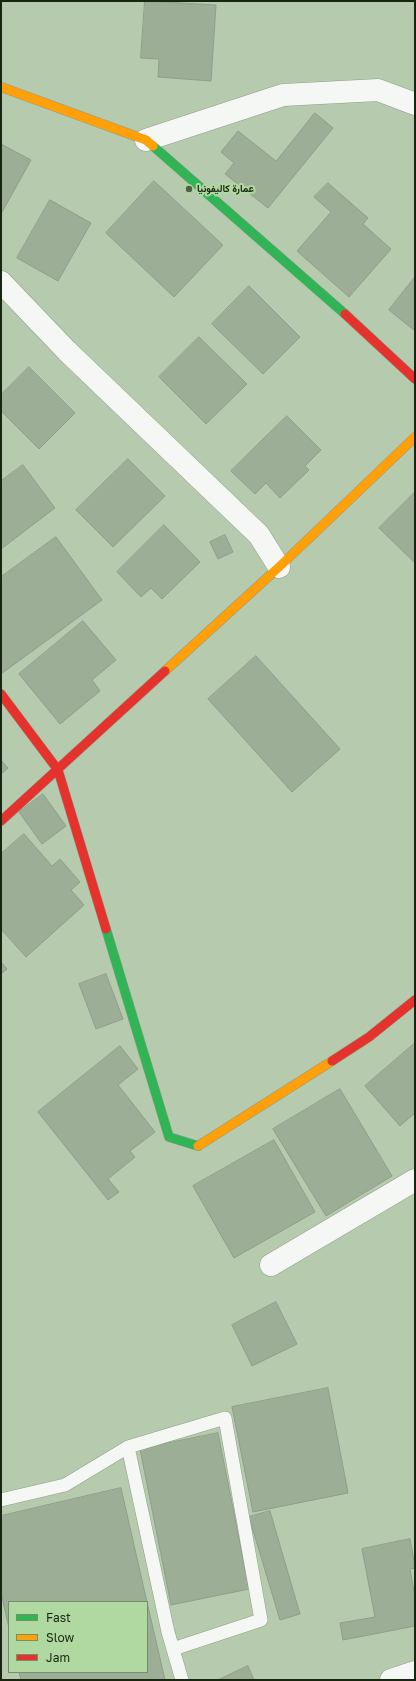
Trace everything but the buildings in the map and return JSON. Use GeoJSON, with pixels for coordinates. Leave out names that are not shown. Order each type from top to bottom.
{"type":"FeatureCollection","features":[{"type":"Feature","properties":{"kind":"street"},"geometry":{"type":"LineString","coordinates":[[1,87],[146,140],[358,325],[415,379]]}},
{"type":"Feature","properties":{"kind":"street"},"geometry":{"type":"LineString","coordinates":[[146,140],[283,95],[378,90],[415,104]]}},
{"type":"Feature","properties":{"kind":"street"},"geometry":{"type":"LineString","coordinates":[[1,282],[67,351],[259,535],[279,567]]}},
{"type":"Feature","properties":{"kind":"street"},"geometry":{"type":"LineString","coordinates":[[1,821],[279,567],[415,437]]}},
{"type":"Feature","properties":{"kind":"street"},"geometry":{"type":"LineString","coordinates":[[1,694],[58,770],[169,1137],[200,1146],[369,1037],[415,1000]]}},
{"type":"Feature","properties":{"kind":"street"},"geometry":{"type":"LineString","coordinates":[[271,1265],[415,1180]]}},
{"type":"Feature","properties":{"kind":"street"},"geometry":{"type":"LineString","coordinates":[[391,1680],[415,1672]]}},
{"type":"Feature","properties":{"kind":"lane"},"geometry":{"type":"LineString","coordinates":[[1,1500],[65,1486],[128,1447],[225,1418],[261,1620],[173,1649]]}},
{"type":"Feature","properties":{"kind":"lane"},"geometry":{"type":"LineString","coordinates":[[128,1447],[173,1649],[182,1680]]}},
{"type":"Feature","properties":{"kind":"traffic: fast"},"geometry":{"type":"LineString","coordinates":[[153,146],[345,314]]}},
{"type":"Feature","properties":{"kind":"traffic: fast"},"geometry":{"type":"LineString","coordinates":[[106,929],[169,1137],[198,1146]]}},
{"type":"Feature","properties":{"kind":"traffic: slow"},"geometry":{"type":"LineString","coordinates":[[1,87],[146,140],[153,146]]}},
{"type":"Feature","properties":{"kind":"traffic: slow"},"geometry":{"type":"LineString","coordinates":[[165,671],[279,567],[415,437]]}},
{"type":"Feature","properties":{"kind":"traffic: slow"},"geometry":{"type":"LineString","coordinates":[[198,1146],[332,1061]]}},
{"type":"Feature","properties":{"kind":"traffic: jam"},"geometry":{"type":"LineString","coordinates":[[345,314],[415,379]]}},
{"type":"Feature","properties":{"kind":"traffic: jam"},"geometry":{"type":"LineString","coordinates":[[1,821],[165,671]]}},
{"type":"Feature","properties":{"kind":"traffic: jam"},"geometry":{"type":"LineString","coordinates":[[1,694],[58,770],[106,929]]}},
{"type":"Feature","properties":{"kind":"traffic: jam"},"geometry":{"type":"LineString","coordinates":[[332,1061],[369,1037],[415,1000]]}},
{"type":"Feature","properties":{"kind":"place","name":"عمارة كاليفونيا"},"geometry":{"type":"Point","coordinates":[189,189]}}]}
